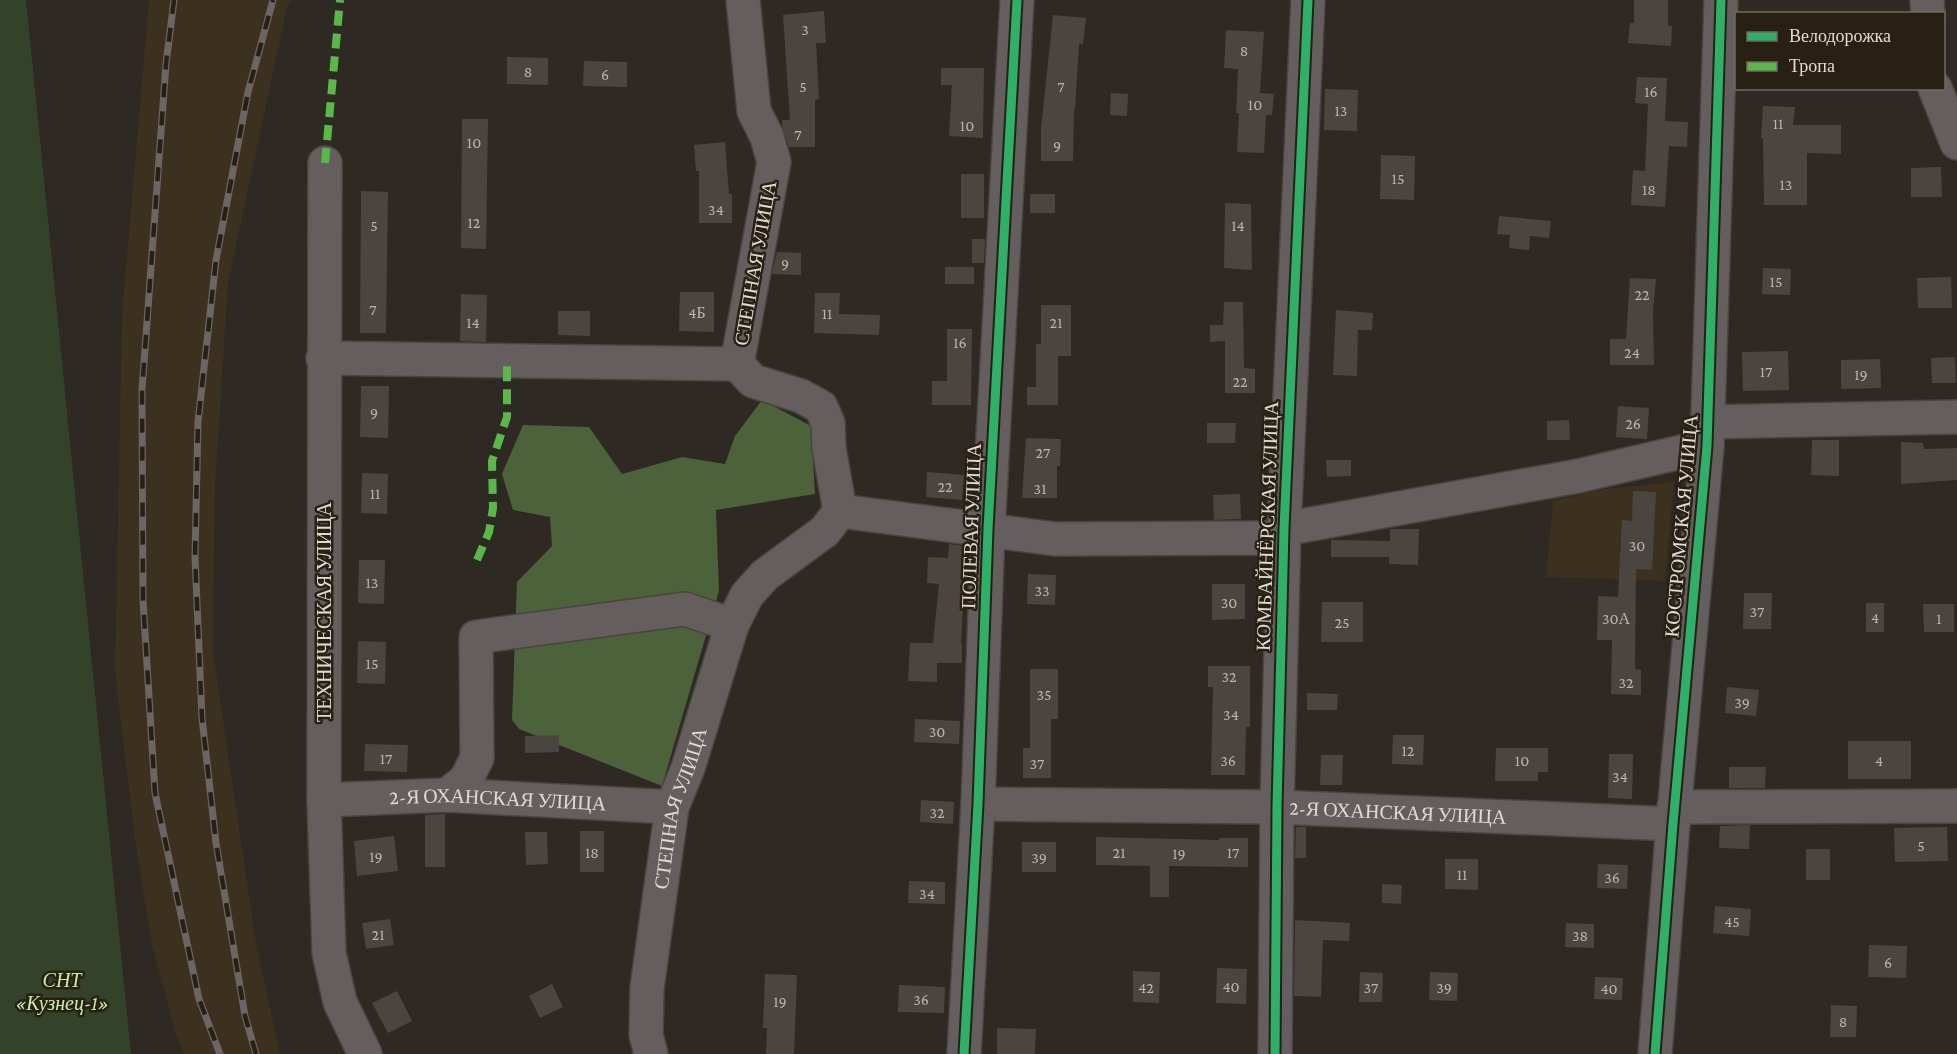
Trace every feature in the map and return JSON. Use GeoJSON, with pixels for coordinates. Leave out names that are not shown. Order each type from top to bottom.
{"type":"FeatureCollection","features":[{"type":"Feature","properties":{"kind":"street","name":"СТЕПНАЯ УЛИЦА"},"geometry":{"type":"LineString","coordinates":[[651,1054],[646,1035],[647,988],[672,807],[688,768],[732,625],[747,595],[765,575],[825,531],[840,511],[829,448],[828,423],[821,407],[801,396],[753,381],[737,364],[774,162],[768,137],[754,111],[743,0]]}},
{"type":"Feature","properties":{"kind":"street","name":"ПОЛЕВАЯ УЛИЦА"},"geometry":{"type":"LineString","coordinates":[[964,1054],[978,804],[988,530],[1017,0]]}},
{"type":"Feature","properties":{"kind":"street","name":"КОМБАЙНЁРСКАЯ УЛИЦА"},"geometry":{"type":"LineString","coordinates":[[1275,1054],[1277,807],[1284,534],[1308,0]]}},
{"type":"Feature","properties":{"kind":"street","name":"КОСТРОМСКАЯ УЛИЦА"},"geometry":{"type":"LineString","coordinates":[[1655,1054],[1673,816],[1708,434],[1721,0]]}},
{"type":"Feature","properties":{"kind":"street"},"geometry":{"type":"LineString","coordinates":[[1936,90],[1957,143]]}},
{"type":"Feature","properties":{"kind":"street","name":"ТЕХНИЧЕСКАЯ УЛИЦА"},"geometry":{"type":"LineString","coordinates":[[325,163],[324,800],[329,953],[340,1002],[365,1054]]}},
{"type":"Feature","properties":{"kind":"street"},"geometry":{"type":"LineString","coordinates":[[323,358],[737,364]]}},
{"type":"Feature","properties":{"kind":"street","name":"КОСТРОМСКАЯ УЛИЦА"},"geometry":{"type":"LineString","coordinates":[[1708,434],[1957,417]]}},
{"type":"Feature","properties":{"kind":"street"},"geometry":{"type":"LineString","coordinates":[[840,511],[1055,539],[1284,534],[1578,476],[1708,434]]}},
{"type":"Feature","properties":{"kind":"street"},"geometry":{"type":"LineString","coordinates":[[447,795],[466,780],[477,758],[476,637],[685,609],[732,625]]}},
{"type":"Feature","properties":{"kind":"street","name":"2-Я ОХАНСКАЯ УЛИЦА"},"geometry":{"type":"LineString","coordinates":[[324,800],[447,795],[672,807]]}},
{"type":"Feature","properties":{"kind":"street","name":"2-Я ОХАНСКАЯ УЛИЦА"},"geometry":{"type":"LineString","coordinates":[[978,804],[1277,807],[1673,816],[1957,806]]}},
{"type":"Feature","properties":{"kind":"shaded area"},"geometry":{"type":"Polygon","coordinates":[[[149,0],[291,0],[286,12],[228,283],[215,487],[213,651],[256,943],[280,1054],[184,1054],[175,1031],[151,941],[135,840],[115,672],[122,314],[149,0]]]}},
{"type":"Feature","properties":{"kind":"shaded area"},"geometry":{"type":"Polygon","coordinates":[[[1674,482],[1665,581],[1546,577],[1553,501],[1603,489],[1674,482]]]}},
{"type":"Feature","properties":{"kind":"green space","name":"СНТ «Кузнец-1»"},"geometry":{"type":"Polygon","coordinates":[[[0,0],[26,0],[131,1054],[0,1054],[0,0]]]}},
{"type":"Feature","properties":{"kind":"green space"},"geometry":{"type":"Polygon","coordinates":[[[762,400],[811,426],[815,494],[716,510],[719,591],[662,786],[519,729],[512,720],[517,582],[552,546],[550,517],[513,510],[502,474],[523,425],[589,427],[622,474],[682,457],[725,464],[735,436],[762,400]]]}},
{"type":"Feature","properties":{"kind":"building"},"geometry":{"type":"Polygon","coordinates":[[[1634,0],[1668,0],[1668,26],[1672,26],[1671,46],[1628,43],[1630,23],[1634,23],[1634,0]]]}},
{"type":"Feature","properties":{"kind":"building"},"geometry":{"type":"Polygon","coordinates":[[[824,11],[826,43],[816,43],[819,99],[815,100],[815,147],[789,147],[782,126],[782,120],[790,120],[783,15],[824,11]]]}},
{"type":"Feature","properties":{"kind":"building"},"geometry":{"type":"Polygon","coordinates":[[[1053,15],[1086,18],[1083,44],[1079,44],[1073,161],[1041,161],[1041,129],[1053,15]]]}},
{"type":"Feature","properties":{"kind":"building"},"geometry":{"type":"Polygon","coordinates":[[[1226,30],[1264,32],[1260,93],[1274,94],[1272,115],[1266,115],[1264,153],[1237,152],[1238,69],[1224,68],[1226,30]]]}},
{"type":"Feature","properties":{"kind":"building"},"geometry":{"type":"Polygon","coordinates":[[[507,57],[548,58],[548,85],[507,84],[507,57]]]}},
{"type":"Feature","properties":{"kind":"building"},"geometry":{"type":"Polygon","coordinates":[[[584,61],[627,62],[627,87],[583,86],[584,61]]]}},
{"type":"Feature","properties":{"kind":"building"},"geometry":{"type":"Polygon","coordinates":[[[941,68],[984,68],[983,138],[949,136],[952,85],[941,85],[941,68]]]}},
{"type":"Feature","properties":{"kind":"building"},"geometry":{"type":"Polygon","coordinates":[[[1637,77],[1667,78],[1665,121],[1688,122],[1687,147],[1669,146],[1665,207],[1631,205],[1633,170],[1645,171],[1648,104],[1635,103],[1637,77]]]}},
{"type":"Feature","properties":{"kind":"building"},"geometry":{"type":"Polygon","coordinates":[[[1325,89],[1358,90],[1357,131],[1324,130],[1325,89]]]}},
{"type":"Feature","properties":{"kind":"building"},"geometry":{"type":"Polygon","coordinates":[[[1111,93],[1128,94],[1127,116],[1110,115],[1111,93]]]}},
{"type":"Feature","properties":{"kind":"building"},"geometry":{"type":"Polygon","coordinates":[[[1763,106],[1795,107],[1793,125],[1841,125],[1841,154],[1807,153],[1807,205],[1764,205],[1763,138],[1761,138],[1763,106]]]}},
{"type":"Feature","properties":{"kind":"building"},"geometry":{"type":"Polygon","coordinates":[[[462,119],[488,119],[486,249],[461,248],[462,119]]]}},
{"type":"Feature","properties":{"kind":"building"},"geometry":{"type":"Polygon","coordinates":[[[725,142],[729,194],[732,194],[732,223],[699,223],[699,171],[696,171],[694,145],[725,142]]]}},
{"type":"Feature","properties":{"kind":"building"},"geometry":{"type":"Polygon","coordinates":[[[1381,155],[1415,156],[1414,200],[1380,199],[1381,155]]]}},
{"type":"Feature","properties":{"kind":"building"},"geometry":{"type":"Polygon","coordinates":[[[1941,167],[1942,197],[1911,197],[1911,168],[1941,167]]]}},
{"type":"Feature","properties":{"kind":"building"},"geometry":{"type":"Polygon","coordinates":[[[961,174],[984,174],[984,218],[961,218],[961,174]]]}},
{"type":"Feature","properties":{"kind":"building"},"geometry":{"type":"Polygon","coordinates":[[[361,191],[388,192],[386,333],[360,333],[361,191]]]}},
{"type":"Feature","properties":{"kind":"building"},"geometry":{"type":"Polygon","coordinates":[[[1030,194],[1055,194],[1055,213],[1030,213],[1030,194]]]}},
{"type":"Feature","properties":{"kind":"building"},"geometry":{"type":"Polygon","coordinates":[[[1225,203],[1251,204],[1252,270],[1224,268],[1225,203]]]}},
{"type":"Feature","properties":{"kind":"building"},"geometry":{"type":"Polygon","coordinates":[[[1499,216],[1551,221],[1549,238],[1530,236],[1529,250],[1509,248],[1510,235],[1497,234],[1499,216]]]}},
{"type":"Feature","properties":{"kind":"building"},"geometry":{"type":"Polygon","coordinates":[[[972,239],[985,239],[984,263],[972,263],[972,239]]]}},
{"type":"Feature","properties":{"kind":"building"},"geometry":{"type":"Polygon","coordinates":[[[777,252],[801,253],[801,275],[772,274],[777,252]]]}},
{"type":"Feature","properties":{"kind":"building"},"geometry":{"type":"Polygon","coordinates":[[[945,267],[974,267],[974,284],[945,284],[945,267]]]}},
{"type":"Feature","properties":{"kind":"building"},"geometry":{"type":"Polygon","coordinates":[[[1763,268],[1791,269],[1790,295],[1762,294],[1763,268]]]}},
{"type":"Feature","properties":{"kind":"building"},"geometry":{"type":"Polygon","coordinates":[[[1951,277],[1952,308],[1918,308],[1917,278],[1951,277]]]}},
{"type":"Feature","properties":{"kind":"building"},"geometry":{"type":"Polygon","coordinates":[[[1630,278],[1656,279],[1653,310],[1654,365],[1610,365],[1610,339],[1626,339],[1630,278]]]}},
{"type":"Feature","properties":{"kind":"building"},"geometry":{"type":"Polygon","coordinates":[[[680,292],[714,292],[714,332],[679,331],[680,292]]]}},
{"type":"Feature","properties":{"kind":"building"},"geometry":{"type":"Polygon","coordinates":[[[815,293],[840,293],[839,314],[880,315],[879,335],[814,333],[815,293]]]}},
{"type":"Feature","properties":{"kind":"building"},"geometry":{"type":"Polygon","coordinates":[[[461,294],[487,295],[486,342],[460,341],[461,294]]]}},
{"type":"Feature","properties":{"kind":"building"},"geometry":{"type":"Polygon","coordinates":[[[1224,302],[1243,302],[1244,368],[1255,369],[1255,393],[1225,393],[1225,341],[1210,342],[1210,325],[1223,325],[1224,302]]]}},
{"type":"Feature","properties":{"kind":"building"},"geometry":{"type":"Polygon","coordinates":[[[1041,305],[1071,305],[1071,356],[1058,356],[1058,405],[1027,405],[1027,387],[1036,387],[1036,344],[1041,344],[1041,305]]]}},
{"type":"Feature","properties":{"kind":"building"},"geometry":{"type":"Polygon","coordinates":[[[1336,310],[1373,313],[1372,330],[1358,330],[1357,376],[1333,375],[1336,310]]]}},
{"type":"Feature","properties":{"kind":"building"},"geometry":{"type":"Polygon","coordinates":[[[558,311],[590,311],[590,336],[558,335],[558,311]]]}},
{"type":"Feature","properties":{"kind":"building"},"geometry":{"type":"Polygon","coordinates":[[[947,329],[972,329],[971,405],[932,405],[932,381],[947,381],[947,329]]]}},
{"type":"Feature","properties":{"kind":"building"},"geometry":{"type":"Polygon","coordinates":[[[1788,351],[1789,390],[1743,391],[1742,352],[1788,351]]]}},
{"type":"Feature","properties":{"kind":"building"},"geometry":{"type":"Polygon","coordinates":[[[1955,357],[1956,383],[1932,383],[1931,358],[1955,357]]]}},
{"type":"Feature","properties":{"kind":"building"},"geometry":{"type":"Polygon","coordinates":[[[1880,359],[1881,388],[1841,389],[1841,360],[1880,359]]]}},
{"type":"Feature","properties":{"kind":"building"},"geometry":{"type":"Polygon","coordinates":[[[361,386],[389,386],[388,438],[360,437],[361,386]]]}},
{"type":"Feature","properties":{"kind":"building"},"geometry":{"type":"Polygon","coordinates":[[[1618,406],[1649,408],[1647,439],[1616,437],[1618,406]]]}},
{"type":"Feature","properties":{"kind":"building"},"geometry":{"type":"Polygon","coordinates":[[[1569,420],[1570,440],[1547,440],[1547,421],[1569,420]]]}},
{"type":"Feature","properties":{"kind":"building"},"geometry":{"type":"Polygon","coordinates":[[[1207,423],[1236,423],[1235,443],[1207,443],[1207,423]]]}},
{"type":"Feature","properties":{"kind":"building"},"geometry":{"type":"Polygon","coordinates":[[[1026,438],[1061,439],[1060,466],[1057,466],[1057,498],[1022,498],[1026,438]]]}},
{"type":"Feature","properties":{"kind":"building"},"geometry":{"type":"Polygon","coordinates":[[[1812,440],[1839,440],[1839,476],[1811,475],[1812,440]]]}},
{"type":"Feature","properties":{"kind":"building"},"geometry":{"type":"Polygon","coordinates":[[[1901,442],[1923,443],[1924,449],[1957,448],[1957,480],[1901,484],[1901,442]]]}},
{"type":"Feature","properties":{"kind":"building"},"geometry":{"type":"Polygon","coordinates":[[[1326,460],[1351,460],[1351,476],[1327,477],[1326,460]]]}},
{"type":"Feature","properties":{"kind":"building"},"geometry":{"type":"Polygon","coordinates":[[[927,472],[964,475],[962,500],[926,497],[927,472]]]}},
{"type":"Feature","properties":{"kind":"building"},"geometry":{"type":"Polygon","coordinates":[[[362,473],[388,474],[387,514],[361,513],[362,473]]]}},
{"type":"Feature","properties":{"kind":"building"},"geometry":{"type":"Polygon","coordinates":[[[1633,491],[1656,492],[1652,570],[1636,569],[1635,669],[1641,670],[1641,695],[1611,694],[1612,640],[1597,640],[1598,596],[1618,597],[1622,520],[1632,521],[1633,491]]]}},
{"type":"Feature","properties":{"kind":"building"},"geometry":{"type":"Polygon","coordinates":[[[1240,494],[1241,519],[1214,520],[1213,495],[1240,494]]]}},
{"type":"Feature","properties":{"kind":"building"},"geometry":{"type":"Polygon","coordinates":[[[1390,529],[1419,529],[1418,565],[1389,564],[1389,557],[1331,557],[1331,540],[1390,541],[1390,529]]]}},
{"type":"Feature","properties":{"kind":"building"},"geometry":{"type":"Polygon","coordinates":[[[949,544],[969,547],[968,555],[966,555],[962,663],[937,663],[937,682],[908,681],[910,643],[933,643],[939,584],[927,583],[928,557],[948,558],[949,544]]]}},
{"type":"Feature","properties":{"kind":"building"},"geometry":{"type":"Polygon","coordinates":[[[359,560],[385,560],[384,604],[358,603],[359,560]]]}},
{"type":"Feature","properties":{"kind":"building"},"geometry":{"type":"Polygon","coordinates":[[[1028,574],[1056,575],[1055,605],[1027,604],[1028,574]]]}},
{"type":"Feature","properties":{"kind":"building"},"geometry":{"type":"Polygon","coordinates":[[[1212,584],[1245,584],[1245,619],[1212,620],[1212,584]]]}},
{"type":"Feature","properties":{"kind":"building"},"geometry":{"type":"Polygon","coordinates":[[[1744,593],[1772,593],[1771,629],[1743,629],[1744,593]]]}},
{"type":"Feature","properties":{"kind":"building"},"geometry":{"type":"Polygon","coordinates":[[[1322,602],[1363,602],[1363,642],[1321,642],[1322,602]]]}},
{"type":"Feature","properties":{"kind":"building"},"geometry":{"type":"Polygon","coordinates":[[[1866,603],[1884,603],[1884,632],[1866,632],[1866,603]]]}},
{"type":"Feature","properties":{"kind":"building"},"geometry":{"type":"Polygon","coordinates":[[[1923,604],[1954,604],[1954,632],[1924,632],[1923,604]]]}},
{"type":"Feature","properties":{"kind":"building"},"geometry":{"type":"Polygon","coordinates":[[[358,641],[386,642],[385,684],[357,683],[358,641]]]}},
{"type":"Feature","properties":{"kind":"building"},"geometry":{"type":"Polygon","coordinates":[[[1208,666],[1250,666],[1250,727],[1246,727],[1245,775],[1211,775],[1213,687],[1208,687],[1208,666]]]}},
{"type":"Feature","properties":{"kind":"building"},"geometry":{"type":"Polygon","coordinates":[[[1030,669],[1058,669],[1058,719],[1051,719],[1051,778],[1023,778],[1023,748],[1030,748],[1030,669]]]}},
{"type":"Feature","properties":{"kind":"building"},"geometry":{"type":"Polygon","coordinates":[[[1727,687],[1759,690],[1756,716],[1725,713],[1727,687]]]}},
{"type":"Feature","properties":{"kind":"building"},"geometry":{"type":"Polygon","coordinates":[[[1307,693],[1338,694],[1337,710],[1307,710],[1307,693]]]}},
{"type":"Feature","properties":{"kind":"building"},"geometry":{"type":"Polygon","coordinates":[[[915,719],[960,721],[959,744],[914,742],[915,719]]]}},
{"type":"Feature","properties":{"kind":"building"},"geometry":{"type":"Polygon","coordinates":[[[559,735],[559,752],[525,753],[525,736],[559,735]]]}},
{"type":"Feature","properties":{"kind":"building"},"geometry":{"type":"Polygon","coordinates":[[[1393,735],[1424,735],[1423,765],[1392,764],[1393,735]]]}},
{"type":"Feature","properties":{"kind":"building"},"geometry":{"type":"Polygon","coordinates":[[[1848,741],[1911,741],[1911,779],[1848,779],[1848,741]]]}},
{"type":"Feature","properties":{"kind":"building"},"geometry":{"type":"Polygon","coordinates":[[[365,744],[408,745],[407,772],[364,771],[365,744]]]}},
{"type":"Feature","properties":{"kind":"building"},"geometry":{"type":"Polygon","coordinates":[[[1496,748],[1548,748],[1548,772],[1538,772],[1538,781],[1495,781],[1496,748]]]}},
{"type":"Feature","properties":{"kind":"building"},"geometry":{"type":"Polygon","coordinates":[[[1609,754],[1633,754],[1632,799],[1608,798],[1609,754]]]}},
{"type":"Feature","properties":{"kind":"building"},"geometry":{"type":"Polygon","coordinates":[[[1321,755],[1343,755],[1342,785],[1320,785],[1321,755]]]}},
{"type":"Feature","properties":{"kind":"building"},"geometry":{"type":"Polygon","coordinates":[[[1729,767],[1766,767],[1765,788],[1729,788],[1729,767]]]}},
{"type":"Feature","properties":{"kind":"building"},"geometry":{"type":"Polygon","coordinates":[[[921,800],[954,802],[953,824],[920,822],[921,800]]]}},
{"type":"Feature","properties":{"kind":"building"},"geometry":{"type":"Polygon","coordinates":[[[445,814],[445,867],[425,867],[425,815],[445,814]]]}},
{"type":"Feature","properties":{"kind":"building"},"geometry":{"type":"Polygon","coordinates":[[[1750,825],[1749,849],[1719,848],[1720,826],[1750,825]]]}},
{"type":"Feature","properties":{"kind":"building"},"geometry":{"type":"Polygon","coordinates":[[[1296,827],[1306,827],[1306,858],[1295,858],[1296,827]]]}},
{"type":"Feature","properties":{"kind":"building"},"geometry":{"type":"Polygon","coordinates":[[[1947,827],[1948,861],[1895,862],[1894,828],[1947,827]]]}},
{"type":"Feature","properties":{"kind":"building"},"geometry":{"type":"Polygon","coordinates":[[[580,831],[604,831],[604,872],[580,872],[580,831]]]}},
{"type":"Feature","properties":{"kind":"building"},"geometry":{"type":"Polygon","coordinates":[[[525,832],[547,832],[548,864],[526,865],[525,832]]]}},
{"type":"Feature","properties":{"kind":"building"},"geometry":{"type":"Polygon","coordinates":[[[394,836],[398,871],[357,876],[354,841],[394,836]]]}},
{"type":"Feature","properties":{"kind":"building"},"geometry":{"type":"Polygon","coordinates":[[[1096,837],[1219,840],[1219,838],[1248,838],[1248,867],[1169,866],[1169,897],[1150,897],[1150,866],[1096,865],[1096,837]]]}},
{"type":"Feature","properties":{"kind":"building"},"geometry":{"type":"Polygon","coordinates":[[[1022,842],[1056,842],[1056,872],[1022,872],[1022,842]]]}},
{"type":"Feature","properties":{"kind":"building"},"geometry":{"type":"Polygon","coordinates":[[[1806,849],[1830,849],[1830,880],[1806,880],[1806,849]]]}},
{"type":"Feature","properties":{"kind":"building"},"geometry":{"type":"Polygon","coordinates":[[[1445,859],[1478,859],[1478,890],[1445,889],[1445,859]]]}},
{"type":"Feature","properties":{"kind":"building"},"geometry":{"type":"Polygon","coordinates":[[[1598,864],[1628,865],[1627,889],[1597,888],[1598,864]]]}},
{"type":"Feature","properties":{"kind":"building"},"geometry":{"type":"Polygon","coordinates":[[[909,881],[945,882],[945,904],[908,903],[909,881]]]}},
{"type":"Feature","properties":{"kind":"building"},"geometry":{"type":"Polygon","coordinates":[[[1382,884],[1402,885],[1401,904],[1382,903],[1382,884]]]}},
{"type":"Feature","properties":{"kind":"building"},"geometry":{"type":"Polygon","coordinates":[[[1715,906],[1751,909],[1749,936],[1713,933],[1715,906]]]}},
{"type":"Feature","properties":{"kind":"building"},"geometry":{"type":"Polygon","coordinates":[[[390,919],[394,945],[366,949],[362,923],[390,919]]]}},
{"type":"Feature","properties":{"kind":"building"},"geometry":{"type":"Polygon","coordinates":[[[1295,920],[1350,923],[1349,941],[1323,940],[1321,997],[1294,996],[1295,920]]]}},
{"type":"Feature","properties":{"kind":"building"},"geometry":{"type":"Polygon","coordinates":[[[1566,923],[1594,924],[1594,948],[1565,947],[1566,923]]]}},
{"type":"Feature","properties":{"kind":"building"},"geometry":{"type":"Polygon","coordinates":[[[1869,945],[1907,946],[1906,978],[1868,977],[1869,945]]]}},
{"type":"Feature","properties":{"kind":"building"},"geometry":{"type":"Polygon","coordinates":[[[1217,968],[1247,969],[1246,1004],[1216,1003],[1217,968]]]}},
{"type":"Feature","properties":{"kind":"building"},"geometry":{"type":"Polygon","coordinates":[[[1133,971],[1160,972],[1159,1003],[1133,1002],[1133,971]]]}},
{"type":"Feature","properties":{"kind":"building"},"geometry":{"type":"Polygon","coordinates":[[[1360,972],[1383,973],[1382,1002],[1359,1002],[1360,972]]]}},
{"type":"Feature","properties":{"kind":"building"},"geometry":{"type":"Polygon","coordinates":[[[1430,972],[1458,973],[1457,1001],[1429,1000],[1430,972]]]}},
{"type":"Feature","properties":{"kind":"building"},"geometry":{"type":"Polygon","coordinates":[[[765,974],[797,975],[794,1054],[766,1054],[767,1028],[763,1028],[765,974]]]}},
{"type":"Feature","properties":{"kind":"building"},"geometry":{"type":"Polygon","coordinates":[[[1595,977],[1623,978],[1622,1000],[1594,999],[1595,977]]]}},
{"type":"Feature","properties":{"kind":"building"},"geometry":{"type":"Polygon","coordinates":[[[552,984],[563,1007],[540,1018],[529,996],[552,984]]]}},
{"type":"Feature","properties":{"kind":"building"},"geometry":{"type":"Polygon","coordinates":[[[899,985],[945,987],[944,1013],[898,1012],[899,985]]]}},
{"type":"Feature","properties":{"kind":"building"},"geometry":{"type":"Polygon","coordinates":[[[397,991],[412,1021],[388,1033],[372,1003],[397,991]]]}},
{"type":"Feature","properties":{"kind":"building"},"geometry":{"type":"Polygon","coordinates":[[[1831,1005],[1857,1006],[1856,1037],[1830,1037],[1831,1005]]]}},
{"type":"Feature","properties":{"kind":"building"},"geometry":{"type":"Polygon","coordinates":[[[997,1028],[1036,1029],[1035,1054],[997,1054],[997,1028]]]}},
{"type":"Feature","properties":{"kind":"railway"},"geometry":{"type":"LineString","coordinates":[[174,0],[166,64],[142,390],[143,600],[155,793],[199,999],[220,1054]]}},
{"type":"Feature","properties":{"kind":"railway"},"geometry":{"type":"LineString","coordinates":[[256,1054],[245,1016],[216,843],[202,718],[195,557],[198,422],[216,260],[248,92],[273,0]]}},
{"type":"Feature","properties":{"kind":"marked path"},"geometry":{"type":"LineString","coordinates":[[325,163],[340,0]]}},
{"type":"Feature","properties":{"kind":"marked path"},"geometry":{"type":"LineString","coordinates":[[477,560],[489,532],[493,508],[492,461],[507,417],[507,360]]}},
{"type":"Feature","properties":{"kind":"cycle path"},"geometry":{"type":"LineString","coordinates":[[964,1054],[978,804],[988,529],[1017,0]]}},
{"type":"Feature","properties":{"kind":"cycle path"},"geometry":{"type":"LineString","coordinates":[[1275,1054],[1277,807],[1284,529],[1308,0]]}},
{"type":"Feature","properties":{"kind":"cycle path"},"geometry":{"type":"LineString","coordinates":[[1655,1054],[1707,446],[1721,0]]}}]}
